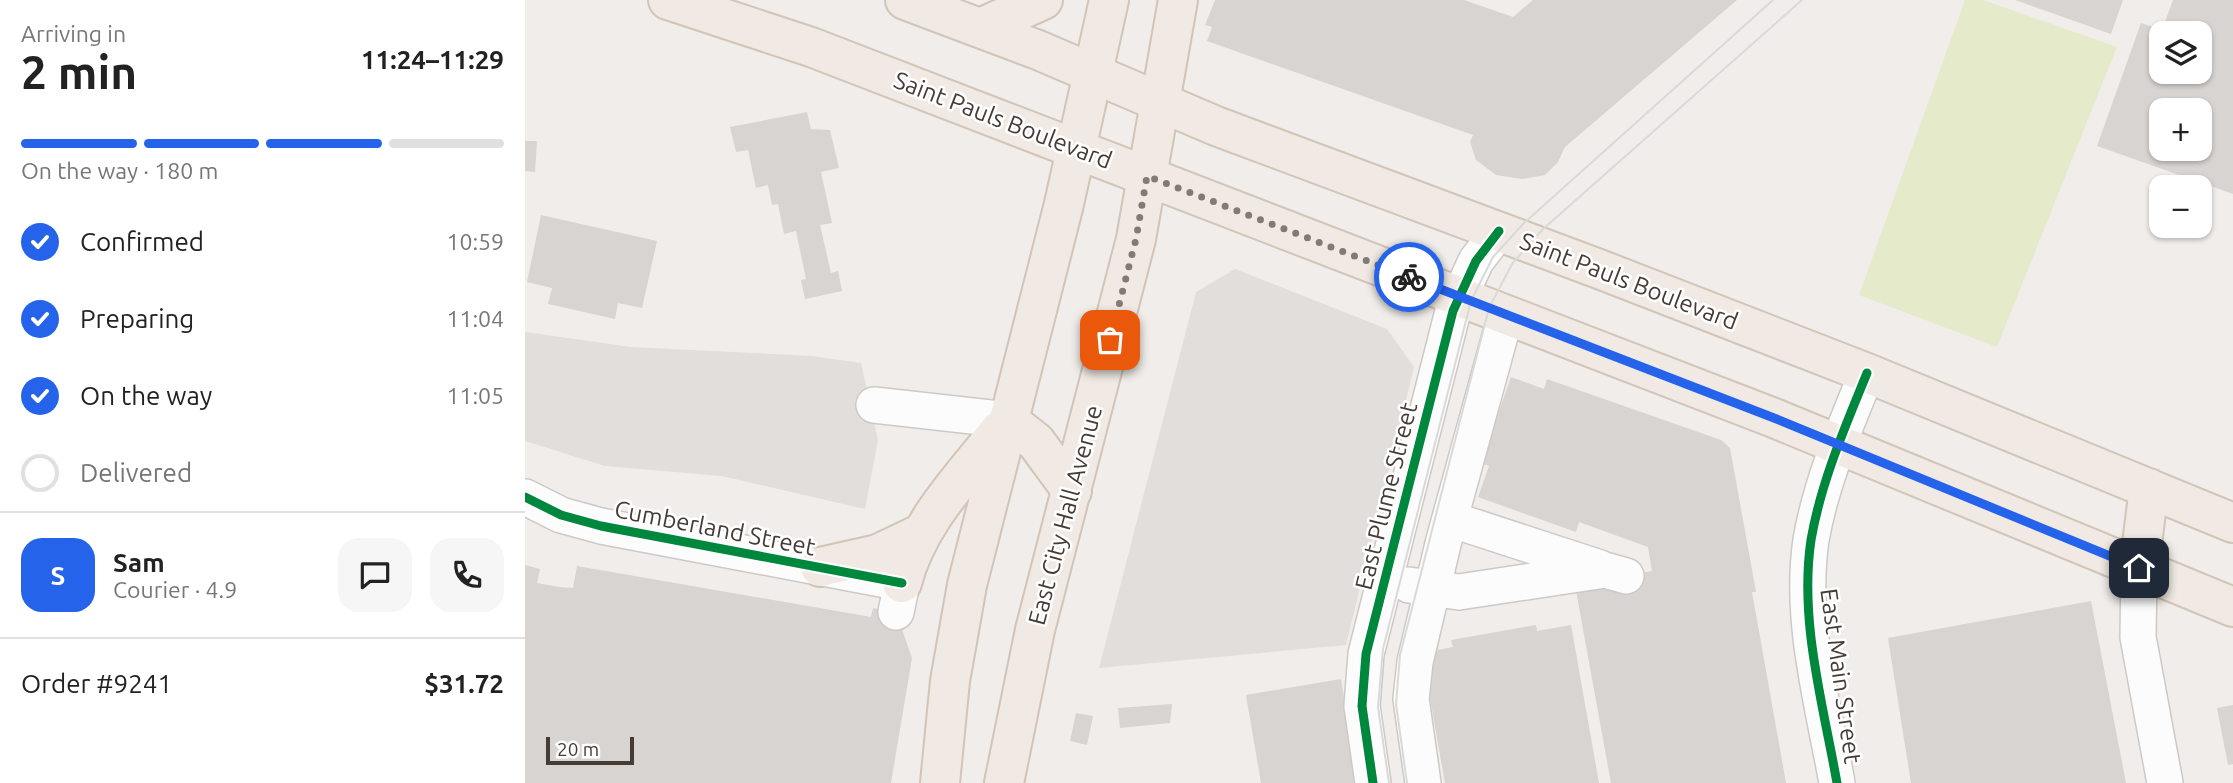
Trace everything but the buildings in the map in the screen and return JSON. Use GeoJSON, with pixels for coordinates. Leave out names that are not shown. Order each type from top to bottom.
{"type":"FeatureCollection","features":[{"type":"Feature","properties":{"kind":"main road","name":"Saint Pauls Boulevard"},"geometry":{"type":"LineString","coordinates":[[668,0],[811,47],[1506,314],[1839,444],[2233,607]]}},
{"type":"Feature","properties":{"kind":"main road","name":"Saint Pauls Boulevard"},"geometry":{"type":"LineString","coordinates":[[905,0],[1161,102],[1867,373],[2233,523]]}},
{"type":"Feature","properties":{"kind":"main road"},"geometry":{"type":"LineString","coordinates":[[980,28],[1043,0]]}},
{"type":"Feature","properties":{"kind":"main road"},"geometry":{"type":"LineString","coordinates":[[940,783],[958,631],[1076,148],[1109,0]]}},
{"type":"Feature","properties":{"kind":"main road","name":"East City Hall Avenue"},"geometry":{"type":"LineString","coordinates":[[1004,783],[1023,680],[1136,239],[1178,0]]}},
{"type":"Feature","properties":{"kind":"main road"},"geometry":{"type":"LineString","coordinates":[[1008,420],[1036,442],[1072,491]]}},
{"type":"Feature","properties":{"kind":"main road"},"geometry":{"type":"LineString","coordinates":[[899,597],[920,534],[1008,420]]}},
{"type":"Feature","properties":{"kind":"main road"},"geometry":{"type":"LineString","coordinates":[[2139,568],[2149,488]]}},
{"type":"Feature","properties":{"kind":"main road"},"geometry":{"type":"LineString","coordinates":[[820,567],[878,554],[920,534]]}},
{"type":"Feature","properties":{"kind":"street","name":"East Plume Street"},"geometry":{"type":"LineString","coordinates":[[1373,783],[1361,688],[1366,654],[1442,351],[1459,296],[1476,261],[1499,231]]}},
{"type":"Feature","properties":{"kind":"street"},"geometry":{"type":"LineString","coordinates":[[1423,783],[1411,699],[1415,662],[1431,590],[1506,314]]}},
{"type":"Feature","properties":{"kind":"street","name":"East Main Street"},"geometry":{"type":"LineString","coordinates":[[1837,783],[1813,646],[1808,585],[1815,520],[1839,444],[1867,373]]}},
{"type":"Feature","properties":{"kind":"street"},"geometry":{"type":"LineString","coordinates":[[874,405],[1008,420]]}},
{"type":"Feature","properties":{"kind":"street","name":"Cumberland Street"},"geometry":{"type":"LineString","coordinates":[[525,497],[561,514],[601,526],[820,567],[899,597]]}},
{"type":"Feature","properties":{"kind":"street"},"geometry":{"type":"LineString","coordinates":[[1385,578],[1431,590],[1459,592],[1616,573],[1450,519]]}},
{"type":"Feature","properties":{"kind":"street"},"geometry":{"type":"LineString","coordinates":[[2139,568],[2138,637],[2165,783]]}},
{"type":"Feature","properties":{"kind":"green space"},"geometry":{"type":"Polygon","coordinates":[[[1965,0],[1983,0],[2117,47],[1997,347],[1859,295],[1965,0]]]}},
{"type":"Feature","properties":{"kind":"shaded area"},"geometry":{"type":"Polygon","coordinates":[[[1235,269],[1387,329],[1414,367],[1346,645],[1099,668],[1196,292],[1235,269]]]}},
{"type":"Feature","properties":{"kind":"shaded area"},"geometry":{"type":"Polygon","coordinates":[[[525,332],[631,347],[812,356],[861,363],[878,440],[865,509],[722,476],[605,466],[525,441],[525,332]]]}},
{"type":"Feature","properties":{"kind":"tram line"},"geometry":{"type":"LineString","coordinates":[[1389,783],[1378,707],[1383,649],[1471,301],[1493,257],[1524,223],[1773,0]]}},
{"type":"Feature","properties":{"kind":"tram line"},"geometry":{"type":"LineString","coordinates":[[1407,783],[1396,704],[1400,655],[1489,308],[1512,264],[1542,230],[1802,0]]}},
{"type":"Feature","properties":{"kind":"cycle path"},"geometry":{"type":"LineString","coordinates":[[1373,783],[1362,706],[1366,654],[1453,311],[1476,261],[1499,231]]}},
{"type":"Feature","properties":{"kind":"cycle path"},"geometry":{"type":"LineString","coordinates":[[1837,783],[1814,662],[1808,570],[1811,540],[1821,497],[1867,373]]}},
{"type":"Feature","properties":{"kind":"cycle path"},"geometry":{"type":"LineString","coordinates":[[525,497],[561,515],[601,526],[902,583]]}},
{"type":"Feature","properties":{"kind":"way so far"},"geometry":{"type":"LineString","coordinates":[[1110,340],[1136,239],[1147,176],[1409,277]]}},
{"type":"Feature","properties":{"kind":"route"},"geometry":{"type":"LineString","coordinates":[[1409,277],[1774,418],[2139,568]]}}]}
